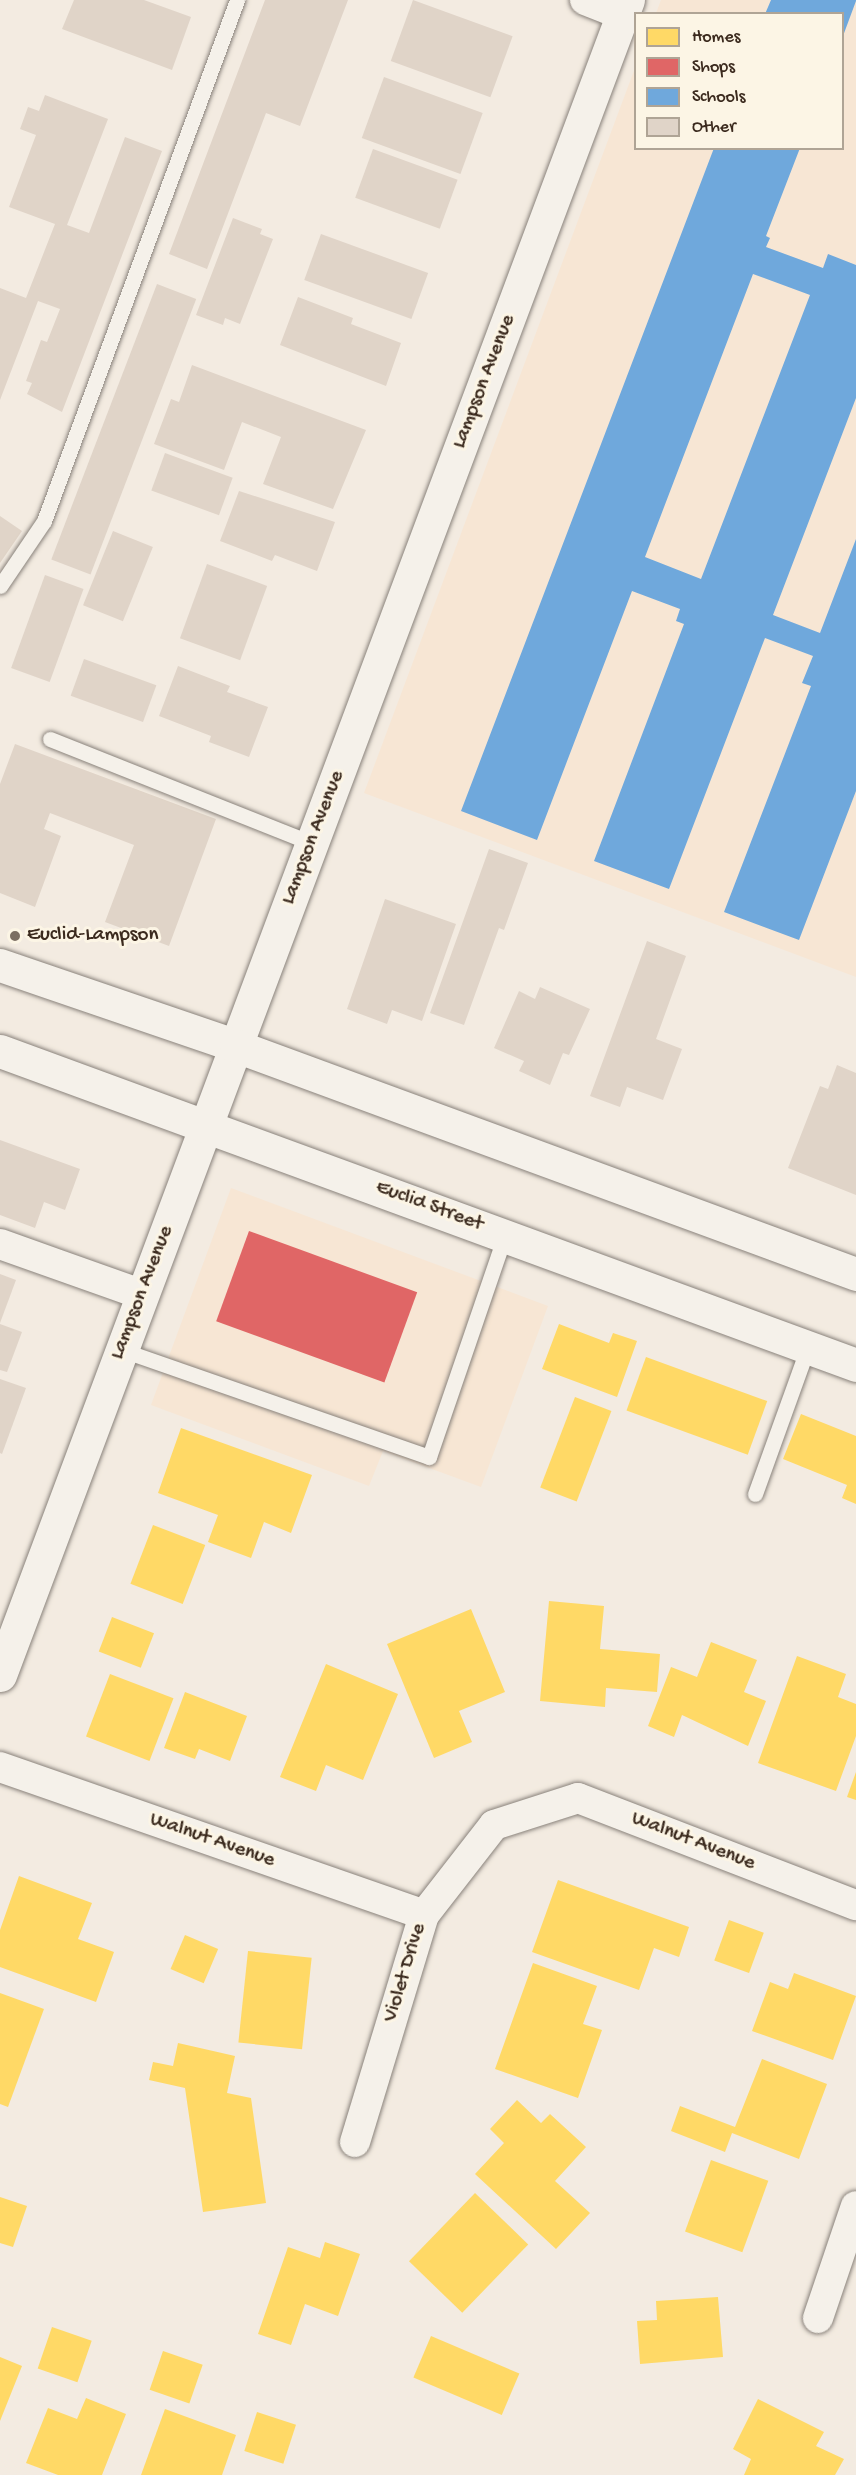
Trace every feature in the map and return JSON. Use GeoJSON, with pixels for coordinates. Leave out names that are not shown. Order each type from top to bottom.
{"type":"FeatureCollection","features":[{"type":"Feature","properties":{"kind":"main road","name":"Lampson Avenue"},"geometry":{"type":"LineString","coordinates":[[0,1675],[626,7]]}},
{"type":"Feature","properties":{"kind":"main road"},"geometry":{"type":"LineString","coordinates":[[0,965],[236,1046],[856,1274]]}},
{"type":"Feature","properties":{"kind":"main road","name":"Euclid Street"},"geometry":{"type":"LineString","coordinates":[[0,1051],[856,1365]]}},
{"type":"Feature","properties":{"kind":"street"},"geometry":{"type":"LineString","coordinates":[[585,0],[626,7]]}},
{"type":"Feature","properties":{"kind":"street"},"geometry":{"type":"LineString","coordinates":[[0,1244],[143,1295]]}},
{"type":"Feature","properties":{"kind":"street","name":"Walnut Avenue"},"geometry":{"type":"LineString","coordinates":[[0,1767],[423,1915]]}},
{"type":"Feature","properties":{"kind":"street","name":"Walnut Avenue"},"geometry":{"type":"LineString","coordinates":[[494,1825],[578,1798],[856,1905]]}},
{"type":"Feature","properties":{"kind":"street","name":"Violet Drive"},"geometry":{"type":"LineString","coordinates":[[356,2142],[423,1915],[494,1825]]}},
{"type":"Feature","properties":{"kind":"street"},"geometry":{"type":"LineString","coordinates":[[819,2318],[856,2206]]}},
{"type":"Feature","properties":{"kind":"lane"},"geometry":{"type":"LineString","coordinates":[[0,586],[44,521],[237,0]]}},
{"type":"Feature","properties":{"kind":"lane"},"geometry":{"type":"LineString","coordinates":[[50,739],[312,843]]}},
{"type":"Feature","properties":{"kind":"lane"},"geometry":{"type":"LineString","coordinates":[[122,1350],[429,1457],[505,1235]]}},
{"type":"Feature","properties":{"kind":"lane"},"geometry":{"type":"LineString","coordinates":[[755,1494],[808,1347]]}},
{"type":"Feature","properties":{"kind":"shaded area"},"geometry":{"type":"Polygon","coordinates":[[[661,0],[856,0],[856,977],[364,793],[634,71],[634,150],[844,150],[844,12],[656,12],[661,0]]]}},
{"type":"Feature","properties":{"kind":"shaded area"},"geometry":{"type":"Polygon","coordinates":[[[231,1188],[548,1306],[481,1487],[383,1451],[369,1486],[151,1405],[231,1188]]]}},
{"type":"Feature","properties":{"kind":"building: Homes"},"geometry":{"type":"Polygon","coordinates":[[[559,1324],[609,1343],[613,1333],[637,1341],[617,1397],[542,1369],[559,1324]]]}},
{"type":"Feature","properties":{"kind":"building: Homes"},"geometry":{"type":"Polygon","coordinates":[[[646,1357],[767,1401],[748,1455],[627,1411],[646,1357]]]}},
{"type":"Feature","properties":{"kind":"building: Homes"},"geometry":{"type":"Polygon","coordinates":[[[575,1397],[611,1411],[577,1502],[540,1488],[575,1397]]]}},
{"type":"Feature","properties":{"kind":"building: Homes"},"geometry":{"type":"Polygon","coordinates":[[[801,1414],[856,1436],[856,1504],[842,1498],[847,1485],[783,1459],[801,1414]]]}},
{"type":"Feature","properties":{"kind":"building: Homes"},"geometry":{"type":"Polygon","coordinates":[[[181,1428],[312,1475],[291,1533],[264,1522],[251,1558],[208,1542],[218,1515],[158,1493],[181,1428]]]}},
{"type":"Feature","properties":{"kind":"building: Homes"},"geometry":{"type":"Polygon","coordinates":[[[153,1525],[205,1545],[183,1604],[130,1584],[153,1525]]]}},
{"type":"Feature","properties":{"kind":"building: Homes"},"geometry":{"type":"Polygon","coordinates":[[[549,1601],[604,1606],[600,1649],[660,1654],[657,1692],[606,1688],[605,1707],[540,1701],[549,1601]]]}},
{"type":"Feature","properties":{"kind":"building: Homes"},"geometry":{"type":"Polygon","coordinates":[[[471,1609],[505,1692],[459,1711],[472,1742],[434,1758],[387,1644],[471,1609]]]}},
{"type":"Feature","properties":{"kind":"building: Homes"},"geometry":{"type":"Polygon","coordinates":[[[112,1617],[154,1633],[141,1668],[99,1652],[112,1617]]]}},
{"type":"Feature","properties":{"kind":"building: Homes"},"geometry":{"type":"Polygon","coordinates":[[[711,1642],[757,1660],[744,1692],[766,1701],[748,1746],[682,1715],[674,1737],[648,1726],[671,1667],[697,1677],[711,1642]]]}},
{"type":"Feature","properties":{"kind":"building: Homes"},"geometry":{"type":"Polygon","coordinates":[[[797,1656],[846,1674],[838,1697],[856,1704],[856,1736],[836,1791],[758,1763],[797,1656]]]}},
{"type":"Feature","properties":{"kind":"building: Homes"},"geometry":{"type":"Polygon","coordinates":[[[326,1664],[398,1694],[363,1780],[326,1765],[316,1791],[280,1777],[326,1664]]]}},
{"type":"Feature","properties":{"kind":"building: Homes"},"geometry":{"type":"Polygon","coordinates":[[[110,1674],[173,1698],[149,1761],[86,1737],[110,1674]]]}},
{"type":"Feature","properties":{"kind":"building: Homes"},"geometry":{"type":"Polygon","coordinates":[[[185,1692],[247,1716],[230,1761],[199,1749],[195,1759],[164,1748],[185,1692]]]}},
{"type":"Feature","properties":{"kind":"building: Homes"},"geometry":{"type":"Polygon","coordinates":[[[856,1772],[856,1800],[847,1797],[856,1772]]]}},
{"type":"Feature","properties":{"kind":"building: Homes"},"geometry":{"type":"Polygon","coordinates":[[[19,1876],[92,1903],[78,1939],[114,1952],[96,2002],[0,1967],[0,1930],[19,1876]]]}},
{"type":"Feature","properties":{"kind":"building: Homes"},"geometry":{"type":"Polygon","coordinates":[[[558,1880],[689,1927],[679,1957],[654,1948],[639,1990],[532,1952],[558,1880]]]}},
{"type":"Feature","properties":{"kind":"building: Homes"},"geometry":{"type":"Polygon","coordinates":[[[729,1920],[764,1933],[749,1973],[714,1960],[729,1920]]]}},
{"type":"Feature","properties":{"kind":"building: Homes"},"geometry":{"type":"Polygon","coordinates":[[[185,1935],[218,1949],[204,1983],[171,1969],[185,1935]]]}},
{"type":"Feature","properties":{"kind":"building: Homes"},"geometry":{"type":"Polygon","coordinates":[[[248,1951],[312,1958],[302,2049],[238,2042],[248,1951]]]}},
{"type":"Feature","properties":{"kind":"building: Homes"},"geometry":{"type":"Polygon","coordinates":[[[533,1963],[597,1986],[583,2024],[602,2030],[578,2098],[495,2069],[533,1963]]]}},
{"type":"Feature","properties":{"kind":"building: Homes"},"geometry":{"type":"Polygon","coordinates":[[[794,1973],[856,1996],[833,2060],[752,2031],[770,1982],[788,1989],[794,1973]]]}},
{"type":"Feature","properties":{"kind":"building: Homes"},"geometry":{"type":"Polygon","coordinates":[[[0,1993],[44,2009],[8,2107],[0,2104],[0,1993]]]}},
{"type":"Feature","properties":{"kind":"building: Homes"},"geometry":{"type":"Polygon","coordinates":[[[178,2043],[235,2056],[227,2093],[251,2098],[266,2203],[203,2212],[185,2088],[149,2080],[153,2062],[173,2066],[178,2043]]]}},
{"type":"Feature","properties":{"kind":"building: Homes"},"geometry":{"type":"Polygon","coordinates":[[[762,2059],[827,2084],[799,2159],[732,2133],[725,2152],[671,2131],[680,2106],[735,2127],[762,2059]]]}},
{"type":"Feature","properties":{"kind":"building: Homes"},"geometry":{"type":"Polygon","coordinates":[[[517,2100],[541,2123],[550,2114],[586,2147],[555,2181],[590,2213],[556,2249],[475,2174],[504,2143],[490,2129],[517,2100]]]}},
{"type":"Feature","properties":{"kind":"building: Homes"},"geometry":{"type":"Polygon","coordinates":[[[711,2160],[768,2181],[742,2252],[685,2231],[711,2160]]]}},
{"type":"Feature","properties":{"kind":"building: Homes"},"geometry":{"type":"Polygon","coordinates":[[[475,2193],[528,2244],[462,2313],[409,2261],[475,2193]]]}},
{"type":"Feature","properties":{"kind":"building: Homes"},"geometry":{"type":"Polygon","coordinates":[[[0,2197],[27,2206],[13,2247],[0,2243],[0,2197]]]}},
{"type":"Feature","properties":{"kind":"building: Homes"},"geometry":{"type":"Polygon","coordinates":[[[325,2242],[360,2254],[338,2316],[305,2304],[291,2345],[258,2334],[288,2247],[320,2258],[325,2242]]]}},
{"type":"Feature","properties":{"kind":"building: Homes"},"geometry":{"type":"Polygon","coordinates":[[[718,2297],[723,2357],[640,2364],[637,2321],[657,2320],[656,2301],[718,2297]]]}},
{"type":"Feature","properties":{"kind":"building: Homes"},"geometry":{"type":"Polygon","coordinates":[[[52,2327],[92,2341],[77,2382],[38,2369],[52,2327]]]}},
{"type":"Feature","properties":{"kind":"building: Homes"},"geometry":{"type":"Polygon","coordinates":[[[431,2336],[519,2374],[502,2415],[413,2377],[431,2336]]]}},
{"type":"Feature","properties":{"kind":"building: Homes"},"geometry":{"type":"Polygon","coordinates":[[[163,2351],[203,2365],[189,2403],[150,2390],[163,2351]]]}},
{"type":"Feature","properties":{"kind":"building: Homes"},"geometry":{"type":"Polygon","coordinates":[[[0,2357],[22,2366],[0,2421],[0,2357]]]}},
{"type":"Feature","properties":{"kind":"building: Homes"},"geometry":{"type":"Polygon","coordinates":[[[86,2398],[126,2414],[102,2475],[58,2475],[26,2463],[48,2408],[77,2419],[86,2398]]]}},
{"type":"Feature","properties":{"kind":"building: Homes"},"geometry":{"type":"Polygon","coordinates":[[[758,2399],[824,2432],[816,2446],[844,2459],[835,2475],[744,2475],[751,2459],[733,2449],[758,2399]]]}},
{"type":"Feature","properties":{"kind":"building: Homes"},"geometry":{"type":"Polygon","coordinates":[[[165,2409],[236,2435],[222,2475],[141,2475],[165,2409]]]}},
{"type":"Feature","properties":{"kind":"building: Homes"},"geometry":{"type":"Polygon","coordinates":[[[257,2412],[296,2425],[283,2464],[244,2451],[257,2412]]]}},
{"type":"Feature","properties":{"kind":"building: Shops"},"geometry":{"type":"Polygon","coordinates":[[[249,1231],[417,1292],[384,1382],[216,1321],[249,1231]]]}},
{"type":"Feature","properties":{"kind":"building: Schools"},"geometry":{"type":"Polygon","coordinates":[[[771,0],[856,0],[844,33],[844,12],[766,12],[771,0]]]}},
{"type":"Feature","properties":{"kind":"building: Schools"},"geometry":{"type":"Polygon","coordinates":[[[713,150],[799,150],[766,236],[770,238],[766,247],[823,268],[828,254],[856,265],[856,398],[773,615],[820,633],[856,539],[856,791],[799,940],[724,912],[811,686],[802,683],[813,656],[765,638],[669,889],[594,861],[684,624],[676,621],[680,609],[632,591],[537,840],[461,811],[713,150]],[[753,274],[645,557],[701,579],[810,295],[753,274]]]}},
{"type":"Feature","properties":{"kind":"building: Other"},"geometry":{"type":"Polygon","coordinates":[[[74,0],[144,0],[191,17],[172,70],[62,29],[74,0]]]}},
{"type":"Feature","properties":{"kind":"building: Other"},"geometry":{"type":"Polygon","coordinates":[[[265,0],[348,0],[300,126],[266,113],[207,269],[169,254],[265,0]]]}},
{"type":"Feature","properties":{"kind":"building: Other"},"geometry":{"type":"Polygon","coordinates":[[[413,0],[513,36],[490,97],[391,61],[413,0]]]}},
{"type":"Feature","properties":{"kind":"building: Other"},"geometry":{"type":"Polygon","coordinates":[[[384,77],[483,113],[460,174],[362,138],[384,77]]]}},
{"type":"Feature","properties":{"kind":"building: Other"},"geometry":{"type":"Polygon","coordinates":[[[45,95],[108,119],[67,225],[89,233],[125,137],[162,151],[62,412],[27,394],[32,383],[26,381],[41,340],[47,342],[60,309],[38,301],[0,400],[0,288],[26,298],[55,224],[9,207],[36,135],[20,129],[28,107],[39,111],[45,95]]]}},
{"type":"Feature","properties":{"kind":"building: Other"},"geometry":{"type":"Polygon","coordinates":[[[373,149],[458,180],[440,229],[355,198],[373,149]]]}},
{"type":"Feature","properties":{"kind":"building: Other"},"geometry":{"type":"Polygon","coordinates":[[[233,218],[262,229],[260,234],[273,239],[240,324],[225,318],[223,325],[196,315],[233,218]]]}},
{"type":"Feature","properties":{"kind":"building: Other"},"geometry":{"type":"Polygon","coordinates":[[[321,234],[428,273],[411,319],[304,280],[321,234]]]}},
{"type":"Feature","properties":{"kind":"building: Other"},"geometry":{"type":"Polygon","coordinates":[[[157,284],[196,299],[90,574],[51,559],[157,284]]]}},
{"type":"Feature","properties":{"kind":"building: Other"},"geometry":{"type":"Polygon","coordinates":[[[298,297],[353,318],[351,324],[401,343],[386,386],[280,345],[298,297]]]}},
{"type":"Feature","properties":{"kind":"building: Other"},"geometry":{"type":"Polygon","coordinates":[[[192,365],[366,430],[333,509],[263,484],[281,437],[242,422],[224,470],[154,444],[171,399],[179,402],[192,365]]]}},
{"type":"Feature","properties":{"kind":"building: Other"},"geometry":{"type":"Polygon","coordinates":[[[165,453],[233,478],[219,515],[151,491],[165,453]]]}},
{"type":"Feature","properties":{"kind":"building: Other"},"geometry":{"type":"Polygon","coordinates":[[[239,491],[335,522],[317,571],[275,555],[272,561],[220,541],[239,491]]]}},
{"type":"Feature","properties":{"kind":"building: Other"},"geometry":{"type":"Polygon","coordinates":[[[0,516],[22,531],[0,563],[0,516]]]}},
{"type":"Feature","properties":{"kind":"building: Other"},"geometry":{"type":"Polygon","coordinates":[[[113,531],[153,547],[123,621],[83,605],[113,531]]]}},
{"type":"Feature","properties":{"kind":"building: Other"},"geometry":{"type":"Polygon","coordinates":[[[207,564],[267,586],[240,660],[180,638],[207,564]]]}},
{"type":"Feature","properties":{"kind":"building: Other"},"geometry":{"type":"Polygon","coordinates":[[[45,575],[84,589],[50,682],[11,668],[45,575]]]}},
{"type":"Feature","properties":{"kind":"building: Other"},"geometry":{"type":"Polygon","coordinates":[[[84,659],[156,685],[143,722],[71,696],[84,659]]]}},
{"type":"Feature","properties":{"kind":"building: Other"},"geometry":{"type":"Polygon","coordinates":[[[178,666],[230,686],[227,692],[268,707],[249,757],[209,742],[211,736],[159,716],[178,666]]]}},
{"type":"Feature","properties":{"kind":"building: Other"},"geometry":{"type":"Polygon","coordinates":[[[15,744],[216,819],[169,946],[105,922],[134,845],[50,813],[44,829],[61,836],[35,907],[0,893],[0,784],[15,744]]]}},
{"type":"Feature","properties":{"kind":"building: Other"},"geometry":{"type":"Polygon","coordinates":[[[489,849],[528,863],[504,930],[499,928],[464,1025],[430,1013],[489,849]]]}},
{"type":"Feature","properties":{"kind":"building: Other"},"geometry":{"type":"Polygon","coordinates":[[[385,899],[456,924],[422,1021],[392,1010],[387,1024],[347,1009],[385,899]]]}},
{"type":"Feature","properties":{"kind":"building: Other"},"geometry":{"type":"Polygon","coordinates":[[[647,941],[686,956],[656,1039],[682,1049],[663,1100],[627,1087],[620,1107],[590,1096],[647,941]]]}},
{"type":"Feature","properties":{"kind":"building: Other"},"geometry":{"type":"Polygon","coordinates":[[[540,987],[590,1009],[569,1055],[563,1053],[550,1085],[519,1071],[524,1061],[494,1048],[519,991],[535,999],[540,987]]]}},
{"type":"Feature","properties":{"kind":"building: Other"},"geometry":{"type":"Polygon","coordinates":[[[837,1065],[856,1073],[856,1195],[788,1168],[820,1086],[828,1089],[837,1065]]]}},
{"type":"Feature","properties":{"kind":"building: Other"},"geometry":{"type":"Polygon","coordinates":[[[0,1140],[80,1169],[65,1210],[44,1202],[35,1228],[0,1215],[0,1140]]]}},
{"type":"Feature","properties":{"kind":"building: Other"},"geometry":{"type":"Polygon","coordinates":[[[0,1274],[16,1280],[0,1323],[0,1274]]]}},
{"type":"Feature","properties":{"kind":"building: Other"},"geometry":{"type":"Polygon","coordinates":[[[0,1324],[22,1332],[7,1372],[0,1370],[0,1324]]]}},
{"type":"Feature","properties":{"kind":"building: Other"},"geometry":{"type":"Polygon","coordinates":[[[0,1379],[26,1388],[2,1454],[0,1453],[0,1379]]]}},
{"type":"Feature","properties":{"kind":"place","name":"Euclid-Lampson"},"geometry":{"type":"Point","coordinates":[15,936]}}]}
